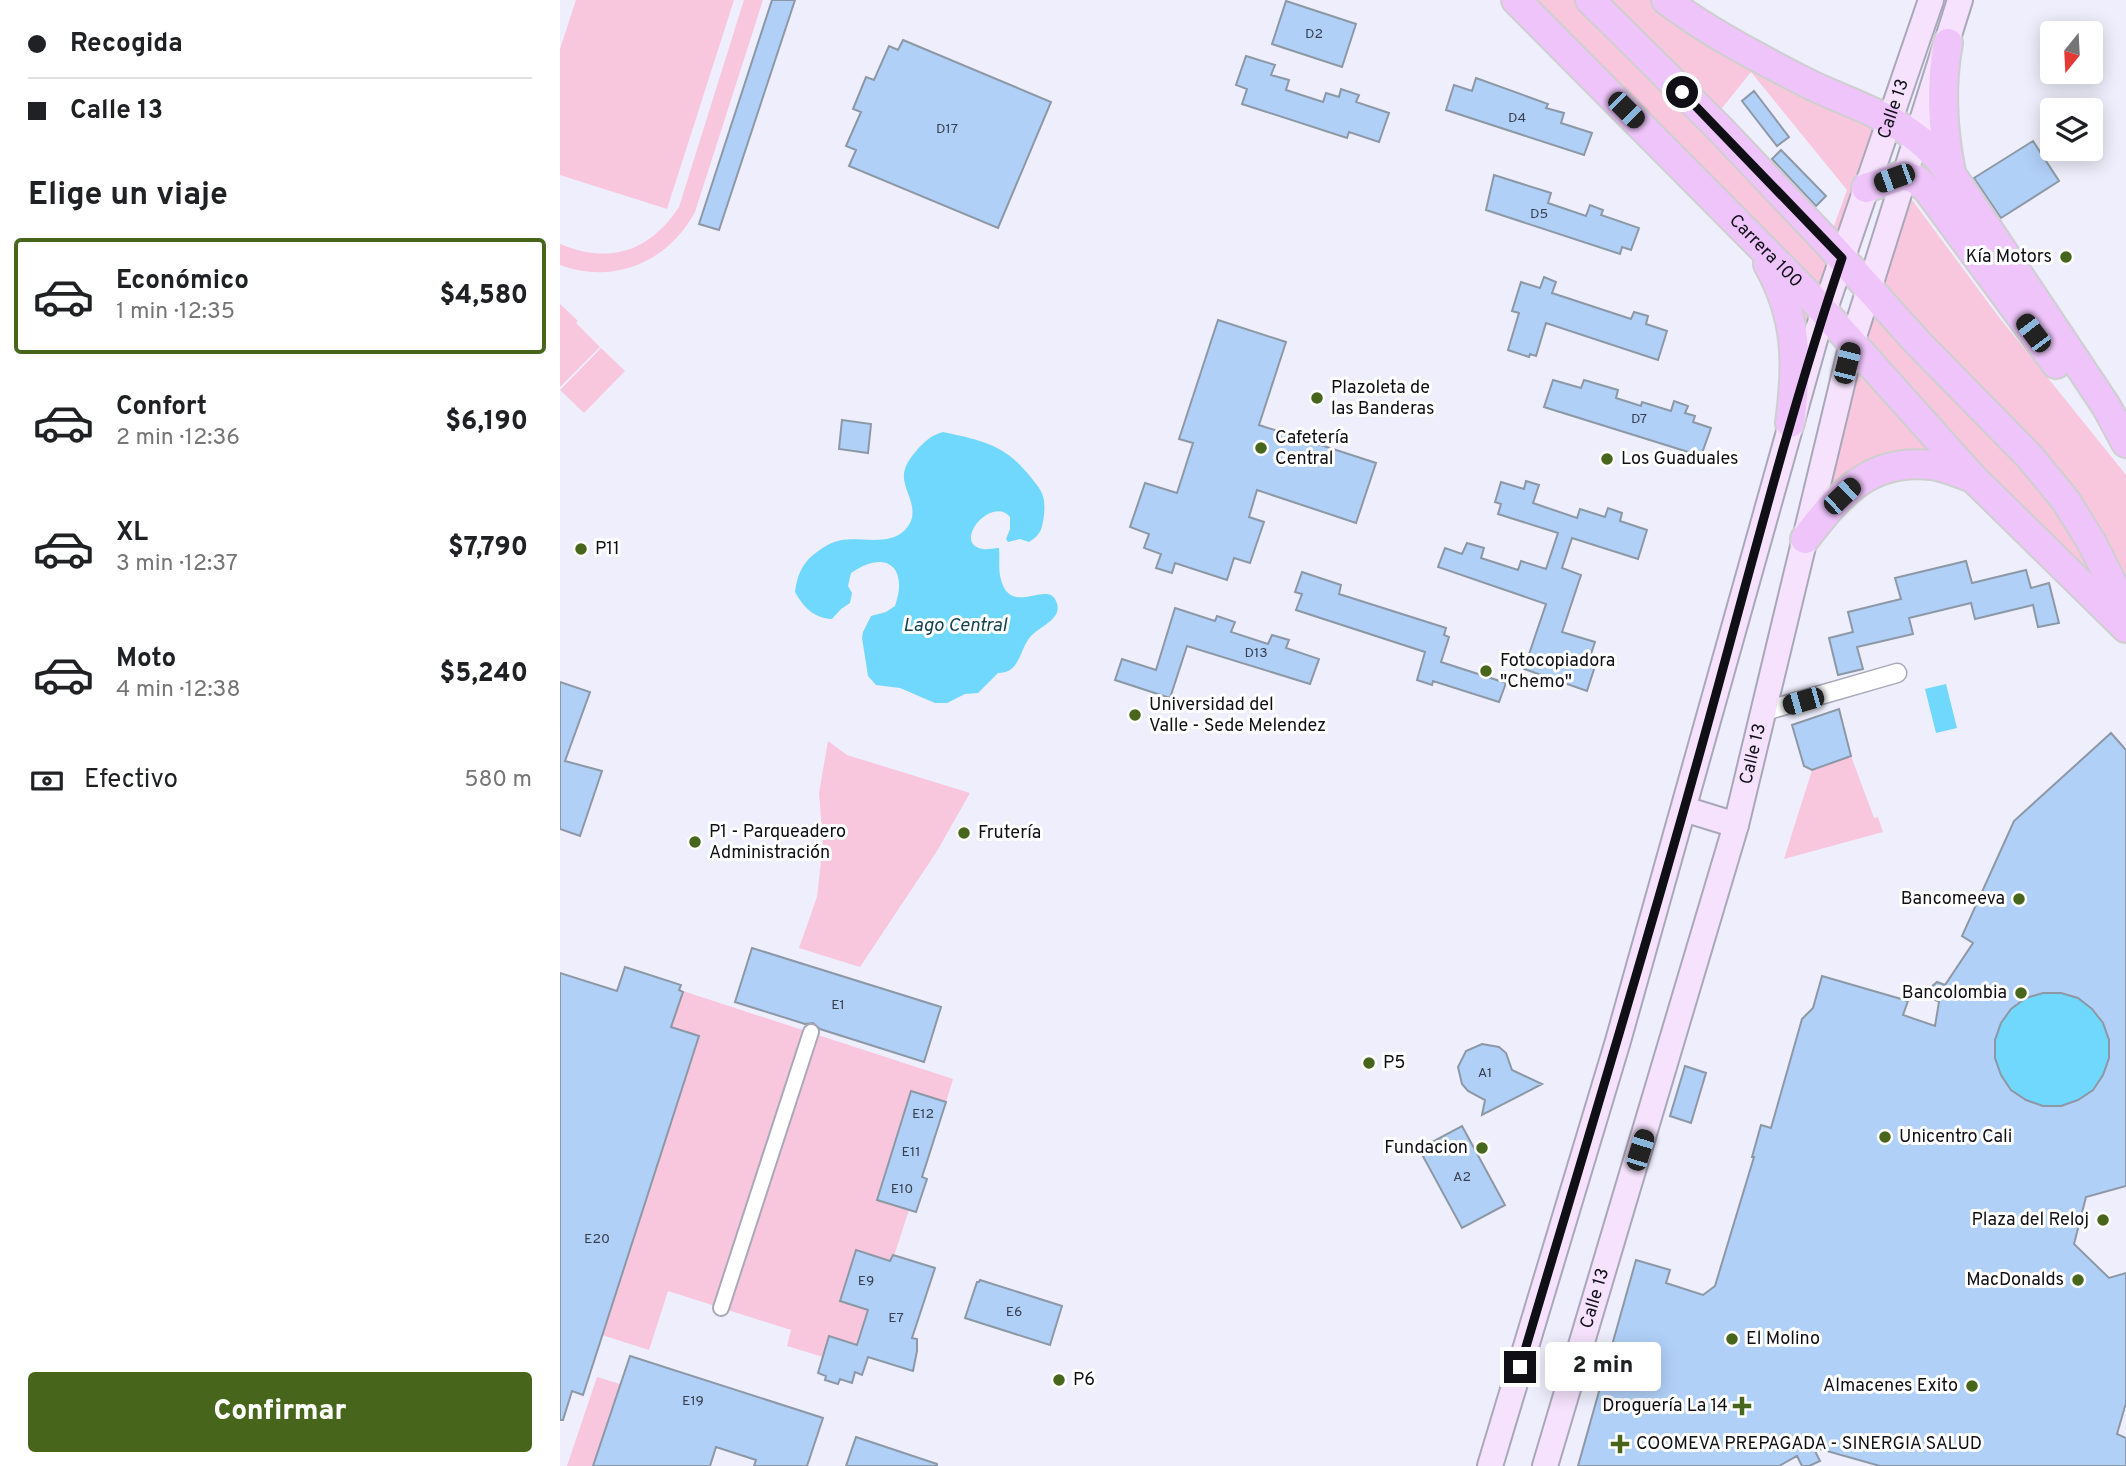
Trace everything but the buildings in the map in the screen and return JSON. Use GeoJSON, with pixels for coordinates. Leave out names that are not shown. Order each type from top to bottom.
{"type":"FeatureCollection","features":[{"type":"Feature","properties":{"kind":"main road","name":"Carrera 100"},"geometry":{"type":"LineString","coordinates":[[1517,0],[1824,312],[1973,478],[2126,628]]}},
{"type":"Feature","properties":{"kind":"main road"},"geometry":{"type":"LineString","coordinates":[[1590,0],[1719,128],[1919,344],[2030,457],[2066,501],[2092,543],[2126,611]]}},
{"type":"Feature","properties":{"kind":"main road"},"geometry":{"type":"LineString","coordinates":[[1666,0],[1702,25],[1916,137],[1937,156],[2116,409],[2126,444]]}},
{"type":"Feature","properties":{"kind":"main road","name":"Calle 13"},"geometry":{"type":"LineString","coordinates":[[1490,1466],[1618,1041],[1790,423],[1842,258],[1931,0]]}},
{"type":"Feature","properties":{"kind":"main road","name":"Calle 13"},"geometry":{"type":"LineString","coordinates":[[1545,1466],[1736,825],[1852,343],[1960,0]]}},
{"type":"Feature","properties":{"kind":"main road"},"geometry":{"type":"LineString","coordinates":[[1948,43],[1942,83],[1942,111],[1951,174]]}},
{"type":"Feature","properties":{"kind":"main road"},"geometry":{"type":"LineString","coordinates":[[1866,188],[1904,175],[1917,180],[1927,189],[2093,415],[2126,444]]}},
{"type":"Feature","properties":{"kind":"main road"},"geometry":{"type":"LineString","coordinates":[[1735,220],[1760,249],[1779,283],[1791,318],[1796,354],[1790,423]]}},
{"type":"Feature","properties":{"kind":"main road"},"geometry":{"type":"LineString","coordinates":[[1805,539],[1830,507],[1853,485],[1881,469],[1905,465],[1933,466],[1973,478]]}},
{"type":"Feature","properties":{"kind":"main road"},"geometry":{"type":"LineString","coordinates":[[1684,809],[1736,825]]}},
{"type":"Feature","properties":{"kind":"street"},"geometry":{"type":"LineString","coordinates":[[1765,711],[1897,673]]}},
{"type":"Feature","properties":{"kind":"street"},"geometry":{"type":"LineString","coordinates":[[721,1308],[811,1031]]}},
{"type":"Feature","properties":{"kind":"shaded area"},"geometry":{"type":"Polygon","coordinates":[[[576,0],[734,0],[667,209],[560,175],[560,49],[576,0]]]}},
{"type":"Feature","properties":{"kind":"shaded area"},"geometry":{"type":"Polygon","coordinates":[[[744,0],[763,0],[695,212],[684,229],[655,256],[638,265],[600,272],[580,271],[560,265],[560,244],[596,253],[627,250],[642,244],[655,234],[679,207],[744,0]]]}},
{"type":"Feature","properties":{"kind":"shaded area"},"geometry":{"type":"Polygon","coordinates":[[[1516,0],[1666,0],[1889,122],[1790,423],[1779,283],[1516,0]],[[1751,72],[1718,113],[1832,231],[1847,190],[1751,72]]]}},
{"type":"Feature","properties":{"kind":"shaded area"},"geometry":{"type":"Polygon","coordinates":[[[1901,185],[1998,316],[2126,475],[2126,628],[1973,478],[1905,465],[1805,539],[1901,185]]]}},
{"type":"Feature","properties":{"kind":"shaded area"},"geometry":{"type":"Polygon","coordinates":[[[560,304],[600,347],[560,387],[560,304]]]}},
{"type":"Feature","properties":{"kind":"shaded area"},"geometry":{"type":"Polygon","coordinates":[[[601,348],[625,371],[584,413],[560,390],[601,348]]]}},
{"type":"Feature","properties":{"kind":"shaded area"},"geometry":{"type":"Polygon","coordinates":[[[828,741],[847,755],[970,793],[937,851],[860,967],[799,948],[817,897],[823,843],[819,793],[828,741]]]}},
{"type":"Feature","properties":{"kind":"shaded area"},"geometry":{"type":"Polygon","coordinates":[[[1851,756],[1874,818],[1878,817],[1883,832],[1784,859],[1812,770],[1851,756]]]}},
{"type":"Feature","properties":{"kind":"shaded area"},"geometry":{"type":"Polygon","coordinates":[[[683,991],[953,1079],[946,1102],[911,1091],[877,1199],[909,1210],[892,1262],[856,1251],[840,1301],[876,1312],[864,1347],[823,1357],[787,1346],[791,1330],[668,1291],[649,1350],[602,1335],[699,1036],[671,1027],[683,991]]]}},
{"type":"Feature","properties":{"kind":"shaded area"},"geometry":{"type":"Polygon","coordinates":[[[597,1377],[620,1384],[593,1466],[567,1466],[597,1377]]]}},
{"type":"Feature","properties":{"kind":"water","name":"Lago Central"},"geometry":{"type":"Polygon","coordinates":[[[943,432],[980,441],[1001,450],[1020,465],[1040,489],[1044,502],[1041,530],[1029,542],[1020,539],[1008,542],[1006,539],[1010,529],[1010,517],[1002,512],[985,516],[972,531],[971,539],[974,545],[983,549],[999,548],[1001,580],[1012,596],[1050,595],[1058,606],[1054,618],[1032,635],[1010,670],[998,673],[978,693],[965,694],[947,703],[935,703],[900,688],[876,685],[868,676],[863,632],[871,616],[895,606],[899,581],[891,566],[884,562],[874,562],[851,573],[848,586],[852,593],[850,603],[832,619],[820,617],[810,611],[795,592],[798,576],[805,563],[826,546],[850,539],[892,538],[905,530],[912,514],[904,476],[906,466],[925,441],[943,432]]]}},
{"type":"Feature","properties":{"kind":"water"},"geometry":{"type":"Polygon","coordinates":[[[1946,684],[1957,728],[1936,733],[1925,689],[1946,684]]]}},
{"type":"Feature","properties":{"kind":"water"},"geometry":{"type":"Polygon","coordinates":[[[2052,992],[2074,997],[2092,1009],[2104,1027],[2109,1049],[2104,1071],[2092,1089],[2074,1101],[2052,1106],[2030,1101],[2012,1089],[2000,1071],[1995,1049],[2000,1027],[2012,1009],[2030,997],[2052,992]]]}},
{"type":"Feature","properties":{"kind":"place","name":"Kía Motors"},"geometry":{"type":"Point","coordinates":[2066,257]}},
{"type":"Feature","properties":{"kind":"place","name":"Plazoleta de las Banderas"},"geometry":{"type":"Point","coordinates":[1317,398]}},
{"type":"Feature","properties":{"kind":"place","name":"Cafetería Central"},"geometry":{"type":"Point","coordinates":[1261,448]}},
{"type":"Feature","properties":{"kind":"place","name":"Los Guaduales"},"geometry":{"type":"Point","coordinates":[1607,459]}},
{"type":"Feature","properties":{"kind":"place","name":"P11"},"geometry":{"type":"Point","coordinates":[581,549]}},
{"type":"Feature","properties":{"kind":"place","name":"Fotocopiadora \"Chemo\""},"geometry":{"type":"Point","coordinates":[1486,671]}},
{"type":"Feature","properties":{"kind":"place","name":"Universidad del Valle - Sede Melendez"},"geometry":{"type":"Point","coordinates":[1135,715]}},
{"type":"Feature","properties":{"kind":"place","name":"Frutería"},"geometry":{"type":"Point","coordinates":[964,833]}},
{"type":"Feature","properties":{"kind":"place","name":"P1 - Parqueadero Administración"},"geometry":{"type":"Point","coordinates":[695,842]}},
{"type":"Feature","properties":{"kind":"place","name":"Bancomeeva"},"geometry":{"type":"Point","coordinates":[2019,899]}},
{"type":"Feature","properties":{"kind":"place","name":"Bancolombia"},"geometry":{"type":"Point","coordinates":[2021,993]}},
{"type":"Feature","properties":{"kind":"place","name":"P5"},"geometry":{"type":"Point","coordinates":[1369,1063]}},
{"type":"Feature","properties":{"kind":"place","name":"Unicentro Cali"},"geometry":{"type":"Point","coordinates":[1885,1137]}},
{"type":"Feature","properties":{"kind":"place","name":"Fundacion"},"geometry":{"type":"Point","coordinates":[1482,1148]}},
{"type":"Feature","properties":{"kind":"place","name":"Plaza del Reloj"},"geometry":{"type":"Point","coordinates":[2103,1220]}},
{"type":"Feature","properties":{"kind":"place","name":"MacDonalds"},"geometry":{"type":"Point","coordinates":[2078,1280]}},
{"type":"Feature","properties":{"kind":"place","name":"El Molino"},"geometry":{"type":"Point","coordinates":[1732,1339]}},
{"type":"Feature","properties":{"kind":"place","name":"P6"},"geometry":{"type":"Point","coordinates":[1059,1380]}},
{"type":"Feature","properties":{"kind":"place","name":"Almacenes Exito"},"geometry":{"type":"Point","coordinates":[1972,1386]}},
{"type":"Feature","properties":{"kind":"place","name":"Droguería La 14"},"geometry":{"type":"Point","coordinates":[1742,1406]}},
{"type":"Feature","properties":{"kind":"place","name":"COOMEVA PREPAGADA - SINERGIA SALUD"},"geometry":{"type":"Point","coordinates":[1620,1444]}},
{"type":"Feature","properties":{"kind":"route"},"geometry":{"type":"LineString","coordinates":[[1520,1367],[1618,1041],[1790,423],[1842,258],[1682,92]]}}]}
